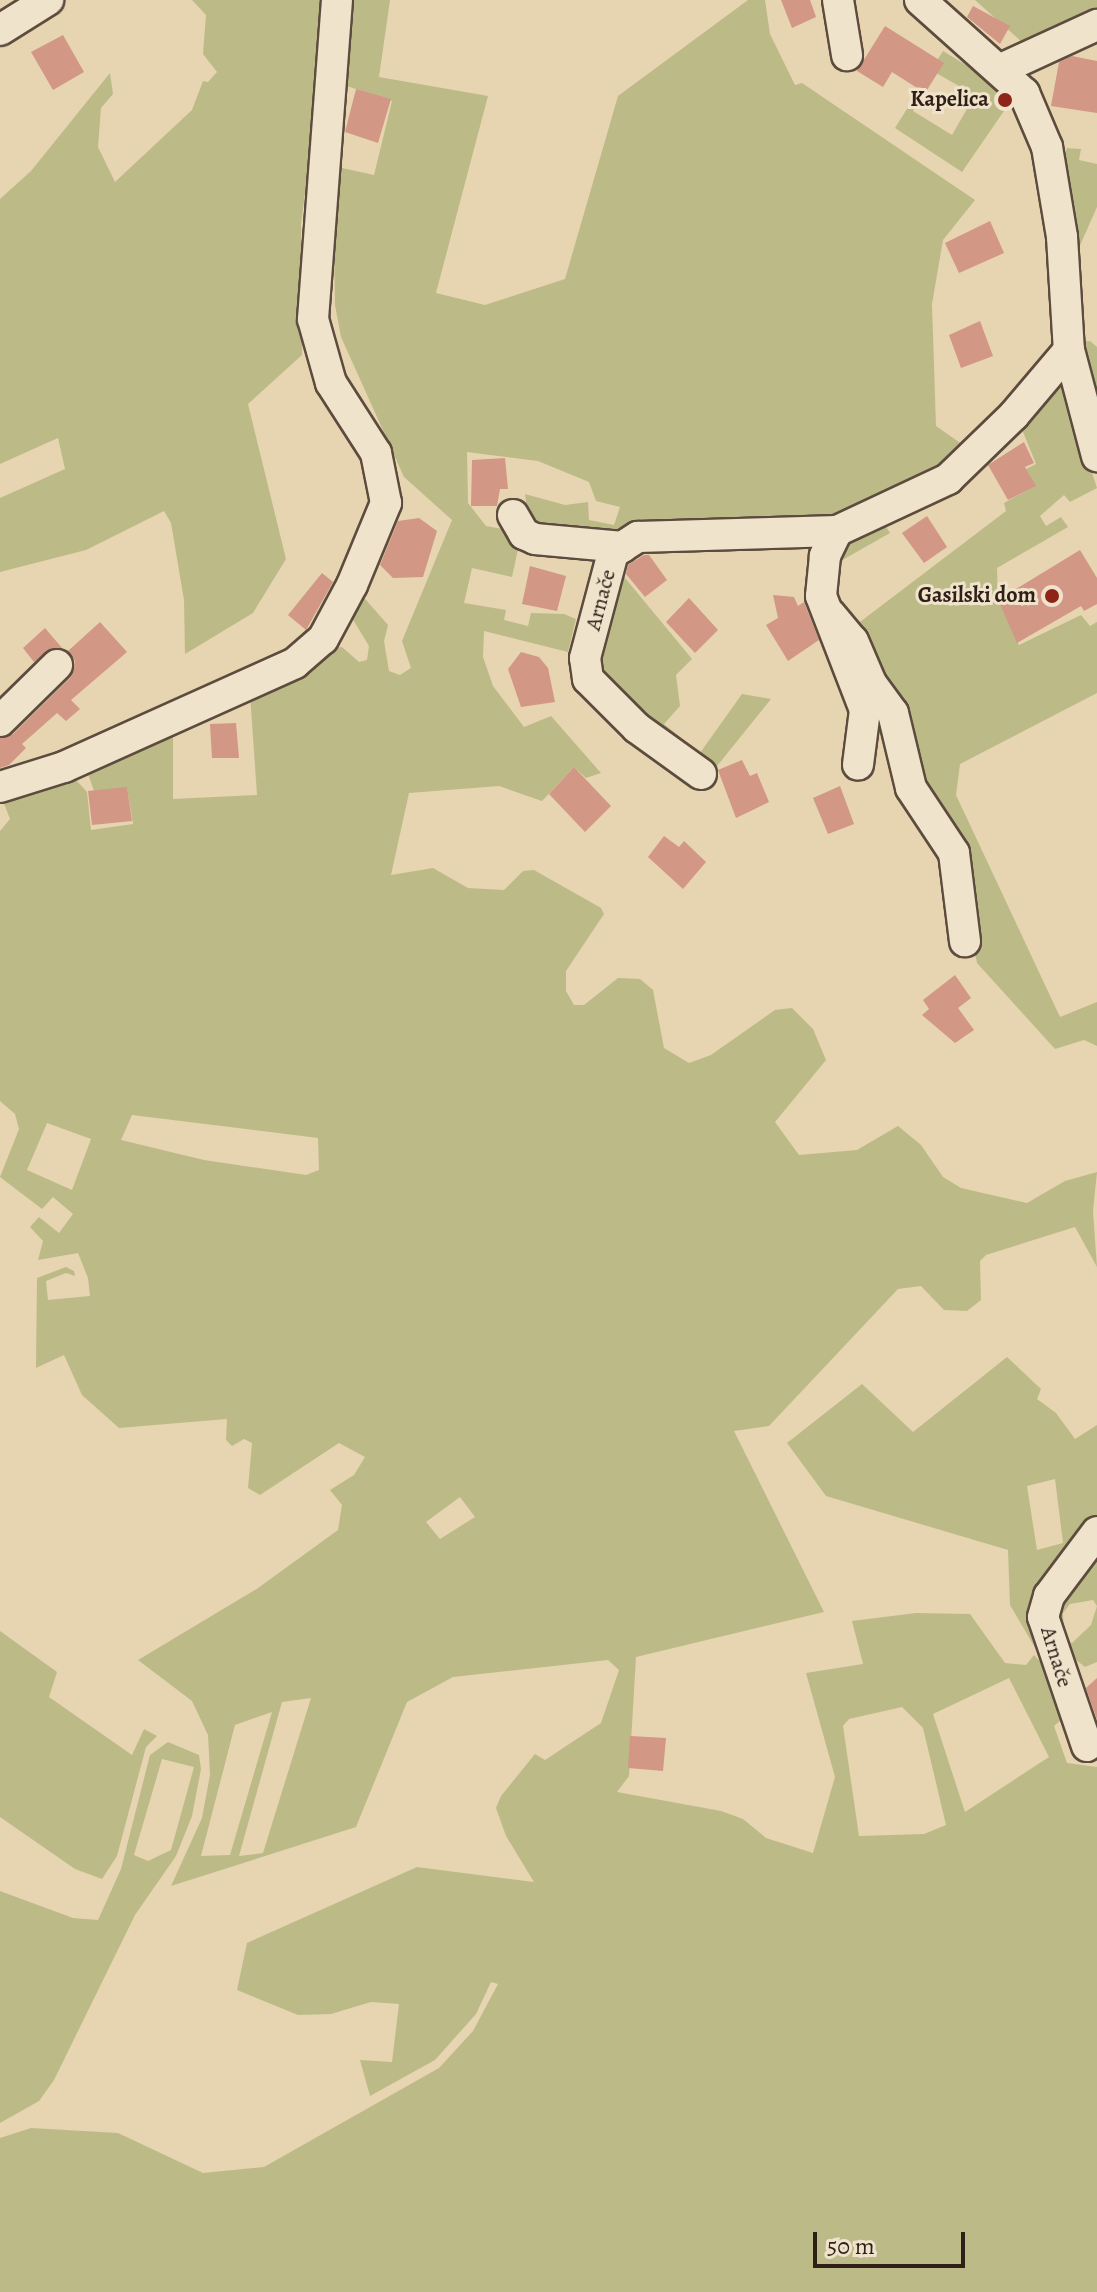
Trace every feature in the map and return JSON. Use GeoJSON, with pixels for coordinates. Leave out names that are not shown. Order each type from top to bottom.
{"type":"FeatureCollection","features":[{"type":"Feature","properties":{"kind":"street"},"geometry":{"type":"LineString","coordinates":[[0,30],[48,0]]}},
{"type":"Feature","properties":{"kind":"street"},"geometry":{"type":"LineString","coordinates":[[0,787],[64,767],[295,663],[323,639],[352,585],[386,503],[376,453],[331,383],[313,319],[337,0]]}},
{"type":"Feature","properties":{"kind":"street"},"geometry":{"type":"LineString","coordinates":[[838,0],[845,17],[847,55]]}},
{"type":"Feature","properties":{"kind":"street"},"geometry":{"type":"LineString","coordinates":[[920,0],[1024,93],[1047,147],[1062,237],[1069,350],[1097,456]]}},
{"type":"Feature","properties":{"kind":"street"},"geometry":{"type":"LineString","coordinates":[[999,70],[1097,25]]}},
{"type":"Feature","properties":{"kind":"street","name":"Arnače"},"geometry":{"type":"LineString","coordinates":[[701,774],[637,728],[588,679],[585,658],[613,553],[638,537],[837,531],[948,479],[1014,415],[1069,350]]}},
{"type":"Feature","properties":{"kind":"street"},"geometry":{"type":"LineString","coordinates":[[513,515],[524,534],[535,539],[623,547]]}},
{"type":"Feature","properties":{"kind":"street"},"geometry":{"type":"LineString","coordinates":[[837,531],[825,556],[821,596],[865,710],[858,765]]}},
{"type":"Feature","properties":{"kind":"street"},"geometry":{"type":"LineString","coordinates":[[830,614],[853,641],[871,683],[893,713],[911,788],[954,853],[965,941]]}},
{"type":"Feature","properties":{"kind":"street"},"geometry":{"type":"LineString","coordinates":[[0,721],[57,665]]}},
{"type":"Feature","properties":{"kind":"street","name":"Arnače"},"geometry":{"type":"LineString","coordinates":[[1087,1746],[1043,1617],[1049,1596],[1097,1532]]}},
{"type":"Feature","properties":{"kind":"shaded area"},"geometry":{"type":"Polygon","coordinates":[[[192,0],[330,0],[301,224],[302,355],[248,404],[286,559],[253,613],[185,654],[184,600],[171,523],[164,511],[86,550],[0,572],[0,498],[65,469],[58,438],[0,464],[0,199],[31,171],[110,73],[113,94],[101,108],[98,147],[115,182],[192,110],[203,81],[208,82],[217,72],[203,54],[206,15],[192,0]]]}},
{"type":"Feature","properties":{"kind":"shaded area"},"geometry":{"type":"Polygon","coordinates":[[[341,0],[390,0],[379,77],[488,96],[436,293],[485,305],[565,279],[618,96],[748,0],[765,0],[770,34],[795,85],[802,83],[975,200],[943,240],[932,304],[936,426],[966,447],[844,523],[616,536],[530,532],[525,494],[565,505],[588,502],[589,520],[614,525],[620,507],[596,501],[589,482],[538,461],[467,452],[468,503],[486,526],[508,530],[520,540],[512,577],[472,568],[464,603],[506,610],[504,620],[528,626],[531,613],[564,614],[576,619],[568,652],[484,631],[483,657],[493,686],[524,727],[551,716],[601,773],[586,778],[574,767],[542,801],[499,786],[409,793],[391,875],[433,868],[468,888],[504,890],[523,871],[534,870],[601,908],[604,914],[566,971],[566,991],[574,1005],[584,1005],[618,978],[640,979],[653,990],[664,1048],[689,1063],[711,1055],[775,1010],[792,1008],[813,1029],[826,1060],[775,1122],[799,1155],[857,1150],[898,1126],[921,1145],[943,1177],[961,1188],[1027,1203],[1065,1181],[1097,1172],[1093,1211],[1097,1267],[1075,1227],[986,1255],[980,1261],[981,1300],[967,1311],[944,1310],[921,1286],[898,1289],[769,1426],[734,1431],[824,1612],[636,1657],[629,1776],[617,1792],[721,1811],[743,1819],[766,1838],[813,1853],[835,1777],[806,1673],[863,1664],[852,1621],[916,1613],[970,1614],[1005,1663],[1026,1665],[1034,1655],[1054,1677],[1066,1708],[1059,1710],[1061,1720],[1054,1726],[1067,1763],[1097,1767],[1097,2292],[0,2292],[0,2138],[31,2128],[118,2133],[203,2173],[264,2167],[439,2068],[473,2031],[498,1984],[491,1982],[476,2014],[435,2060],[370,2096],[360,2060],[392,2062],[399,2004],[371,2002],[331,2014],[298,2015],[237,1990],[247,1943],[417,1867],[534,1882],[506,1836],[496,1808],[501,1796],[535,1754],[545,1760],[601,1723],[619,1670],[608,1660],[453,1677],[407,1702],[356,1827],[171,1886],[202,1818],[210,1775],[208,1735],[192,1701],[138,1660],[258,1588],[338,1530],[342,1505],[330,1490],[354,1475],[365,1457],[339,1443],[260,1495],[248,1488],[252,1443],[244,1439],[232,1446],[226,1440],[227,1419],[119,1428],[82,1395],[64,1355],[36,1368],[37,1278],[66,1267],[74,1271],[75,1276],[66,1273],[46,1281],[48,1300],[90,1296],[88,1278],[78,1253],[38,1260],[43,1241],[30,1227],[39,1217],[59,1233],[73,1214],[53,1197],[42,1209],[0,1177],[19,1129],[15,1114],[0,1101],[0,831],[10,819],[0,793],[67,770],[87,792],[91,830],[133,824],[127,788],[94,791],[86,768],[173,720],[173,799],[257,795],[250,694],[324,650],[342,647],[359,662],[367,660],[369,646],[352,618],[359,592],[388,625],[384,641],[389,671],[400,675],[411,668],[402,641],[452,520],[404,477],[341,337],[335,305],[333,166],[374,175],[392,101],[335,82],[341,0]],[[132,1115],[121,1140],[204,1160],[306,1175],[319,1170],[318,1138],[132,1115]],[[47,1123],[27,1170],[72,1190],[91,1139],[47,1123]],[[460,1497],[426,1522],[440,1539],[475,1517],[460,1497]],[[1009,1678],[933,1714],[965,1812],[1049,1757],[1009,1678]],[[311,1698],[282,1702],[239,1856],[263,1853],[311,1698]],[[902,1707],[849,1719],[843,1726],[859,1836],[924,1834],[946,1825],[923,1728],[902,1707]],[[272,1712],[235,1725],[201,1856],[230,1855],[272,1712]]]}},
{"type":"Feature","properties":{"kind":"shaded area"},"geometry":{"type":"Polygon","coordinates":[[[975,0],[1097,0],[1097,19],[1032,51],[975,0]]]}},
{"type":"Feature","properties":{"kind":"shaded area"},"geometry":{"type":"Polygon","coordinates":[[[943,51],[1015,95],[962,172],[895,128],[943,51]],[[936,73],[913,111],[952,135],[975,95],[936,73]]]}},
{"type":"Feature","properties":{"kind":"shaded area"},"geometry":{"type":"Polygon","coordinates":[[[1067,148],[1081,149],[1079,160],[1097,164],[1097,207],[1074,259],[1060,166],[1067,148]]]}},
{"type":"Feature","properties":{"kind":"shaded area"},"geometry":{"type":"Polygon","coordinates":[[[1090,341],[1097,347],[1097,392],[1084,389],[1082,342],[1090,341]]]}},
{"type":"Feature","properties":{"kind":"shaded area"},"geometry":{"type":"Polygon","coordinates":[[[1059,371],[1097,488],[1070,502],[1064,495],[1040,516],[1046,526],[1061,517],[1068,527],[997,568],[998,600],[1019,645],[1081,615],[1090,626],[1097,622],[1097,693],[960,764],[956,795],[1060,1017],[1097,1002],[1097,1046],[1084,1040],[1055,1049],[977,963],[948,830],[852,628],[1006,511],[1004,503],[1035,486],[1026,469],[1036,464],[1019,422],[1059,371]]]}},
{"type":"Feature","properties":{"kind":"shaded area"},"geometry":{"type":"Polygon","coordinates":[[[882,520],[890,533],[830,567],[844,537],[882,520]]]}},
{"type":"Feature","properties":{"kind":"shaded area"},"geometry":{"type":"Polygon","coordinates":[[[616,567],[692,659],[676,675],[680,706],[664,724],[700,753],[742,694],[771,699],[713,771],[604,693],[595,660],[616,567]]]}},
{"type":"Feature","properties":{"kind":"shaded area"},"geometry":{"type":"Polygon","coordinates":[[[1007,1357],[1041,1389],[1037,1399],[1056,1413],[1075,1439],[1097,1425],[1097,1525],[1070,1563],[1046,1654],[1040,1656],[1010,1605],[1008,1550],[826,1496],[787,1443],[862,1384],[913,1432],[1007,1357]],[[1055,1479],[1027,1486],[1037,1550],[1063,1543],[1055,1479]]]}},
{"type":"Feature","properties":{"kind":"shaded area"},"geometry":{"type":"Polygon","coordinates":[[[1097,1543],[1097,1606],[1097,1662],[1085,1667],[1058,1646],[1051,1629],[1062,1585],[1097,1543]],[[1093,1600],[1070,1604],[1063,1613],[1064,1640],[1072,1643],[1091,1625],[1097,1606],[1093,1600]]]}},
{"type":"Feature","properties":{"kind":"shaded area"},"geometry":{"type":"Polygon","coordinates":[[[0,1631],[57,1672],[49,1697],[132,1755],[144,1729],[157,1736],[146,1747],[117,1856],[102,1879],[75,1869],[0,1817],[0,1631]]]}},
{"type":"Feature","properties":{"kind":"shaded area"},"geometry":{"type":"Polygon","coordinates":[[[168,1742],[199,1755],[201,1769],[192,1816],[176,1856],[135,1915],[54,2080],[39,2101],[0,2123],[0,1891],[73,1918],[98,1920],[121,1869],[150,1755],[168,1742]],[[162,1759],[134,1855],[148,1861],[171,1850],[194,1767],[162,1759]]]}},
{"type":"Feature","properties":{"kind":"building"},"geometry":{"type":"Polygon","coordinates":[[[781,0],[810,0],[816,17],[792,28],[781,0]]]}},
{"type":"Feature","properties":{"kind":"building"},"geometry":{"type":"Polygon","coordinates":[[[973,6],[1010,26],[1000,44],[967,17],[973,6]]]}},
{"type":"Feature","properties":{"kind":"building"},"geometry":{"type":"Polygon","coordinates":[[[885,26],[944,63],[925,93],[892,72],[883,87],[857,71],[885,26]]]}},
{"type":"Feature","properties":{"kind":"building"},"geometry":{"type":"Polygon","coordinates":[[[63,35],[84,72],[53,90],[31,52],[63,35]]]}},
{"type":"Feature","properties":{"kind":"building"},"geometry":{"type":"Polygon","coordinates":[[[1072,56],[1097,61],[1097,113],[1051,106],[1059,62],[1072,56]]]}},
{"type":"Feature","properties":{"kind":"building"},"geometry":{"type":"Polygon","coordinates":[[[356,89],[391,99],[378,143],[345,132],[356,89]]]}},
{"type":"Feature","properties":{"kind":"building"},"geometry":{"type":"Polygon","coordinates":[[[990,221],[1004,253],[959,273],[945,243],[990,221]]]}},
{"type":"Feature","properties":{"kind":"building"},"geometry":{"type":"Polygon","coordinates":[[[980,321],[993,356],[961,368],[949,335],[980,321]]]}},
{"type":"Feature","properties":{"kind":"building"},"geometry":{"type":"Polygon","coordinates":[[[1024,442],[1034,463],[1025,467],[1036,486],[1008,500],[988,465],[1024,442]]]}},
{"type":"Feature","properties":{"kind":"building"},"geometry":{"type":"Polygon","coordinates":[[[505,458],[508,489],[500,489],[497,506],[471,506],[472,460],[505,458]]]}},
{"type":"Feature","properties":{"kind":"building"},"geometry":{"type":"Polygon","coordinates":[[[927,516],[947,547],[924,563],[902,533],[927,516]]]}},
{"type":"Feature","properties":{"kind":"building"},"geometry":{"type":"Polygon","coordinates":[[[419,518],[437,531],[423,577],[393,578],[380,565],[398,521],[419,518]]]}},
{"type":"Feature","properties":{"kind":"building","name":"Gasilski dom"},"geometry":{"type":"Polygon","coordinates":[[[1080,550],[1097,578],[1097,604],[1084,611],[1081,606],[1017,643],[998,600],[1080,550]]]}},
{"type":"Feature","properties":{"kind":"building"},"geometry":{"type":"Polygon","coordinates":[[[649,555],[667,580],[645,597],[626,574],[628,565],[649,555]]]}},
{"type":"Feature","properties":{"kind":"building"},"geometry":{"type":"Polygon","coordinates":[[[530,566],[566,576],[557,611],[522,604],[530,566]]]}},
{"type":"Feature","properties":{"kind":"building"},"geometry":{"type":"Polygon","coordinates":[[[322,573],[333,582],[306,630],[288,615],[322,573]]]}},
{"type":"Feature","properties":{"kind":"building"},"geometry":{"type":"Polygon","coordinates":[[[773,595],[794,597],[798,606],[804,602],[819,640],[788,661],[766,625],[778,618],[773,595]]]}},
{"type":"Feature","properties":{"kind":"building"},"geometry":{"type":"Polygon","coordinates":[[[689,598],[718,630],[695,653],[666,622],[689,598]]]}},
{"type":"Feature","properties":{"kind":"building"},"geometry":{"type":"Polygon","coordinates":[[[100,622],[127,652],[71,700],[80,709],[66,721],[57,713],[22,744],[26,748],[9,765],[0,768],[0,738],[13,734],[70,678],[75,661],[68,651],[100,622]]]}},
{"type":"Feature","properties":{"kind":"building"},"geometry":{"type":"Polygon","coordinates":[[[45,628],[62,648],[52,648],[34,662],[23,648],[45,628]]]}},
{"type":"Feature","properties":{"kind":"building"},"geometry":{"type":"Polygon","coordinates":[[[521,652],[539,657],[548,668],[555,702],[521,707],[508,669],[521,652]]]}},
{"type":"Feature","properties":{"kind":"building"},"geometry":{"type":"Polygon","coordinates":[[[236,723],[239,758],[212,758],[210,724],[236,723]]]}},
{"type":"Feature","properties":{"kind":"building"},"geometry":{"type":"Polygon","coordinates":[[[742,760],[750,776],[757,773],[769,802],[736,818],[718,770],[742,760]]]}},
{"type":"Feature","properties":{"kind":"building"},"geometry":{"type":"Polygon","coordinates":[[[574,767],[611,806],[585,832],[549,794],[574,767]]]}},
{"type":"Feature","properties":{"kind":"building"},"geometry":{"type":"Polygon","coordinates":[[[840,786],[854,824],[828,834],[813,798],[840,786]]]}},
{"type":"Feature","properties":{"kind":"building"},"geometry":{"type":"Polygon","coordinates":[[[127,787],[132,821],[92,825],[88,791],[127,787]]]}},
{"type":"Feature","properties":{"kind":"building"},"geometry":{"type":"Polygon","coordinates":[[[664,836],[679,847],[684,841],[706,862],[683,889],[648,857],[664,836]]]}},
{"type":"Feature","properties":{"kind":"building"},"geometry":{"type":"Polygon","coordinates":[[[955,975],[971,998],[958,1008],[974,1030],[955,1043],[922,1015],[929,1009],[923,1000],[955,975]]]}},
{"type":"Feature","properties":{"kind":"building"},"geometry":{"type":"Polygon","coordinates":[[[1097,1678],[1097,1720],[1086,1688],[1097,1678]]]}},
{"type":"Feature","properties":{"kind":"building"},"geometry":{"type":"Polygon","coordinates":[[[630,1736],[666,1738],[663,1771],[628,1768],[630,1736]]]}},
{"type":"Feature","properties":{"kind":"place","name":"Kapelica"},"geometry":{"type":"Point","coordinates":[1005,100]}},
{"type":"Feature","properties":{"kind":"place","name":"Gasilski dom"},"geometry":{"type":"Point","coordinates":[1052,596]}}]}
